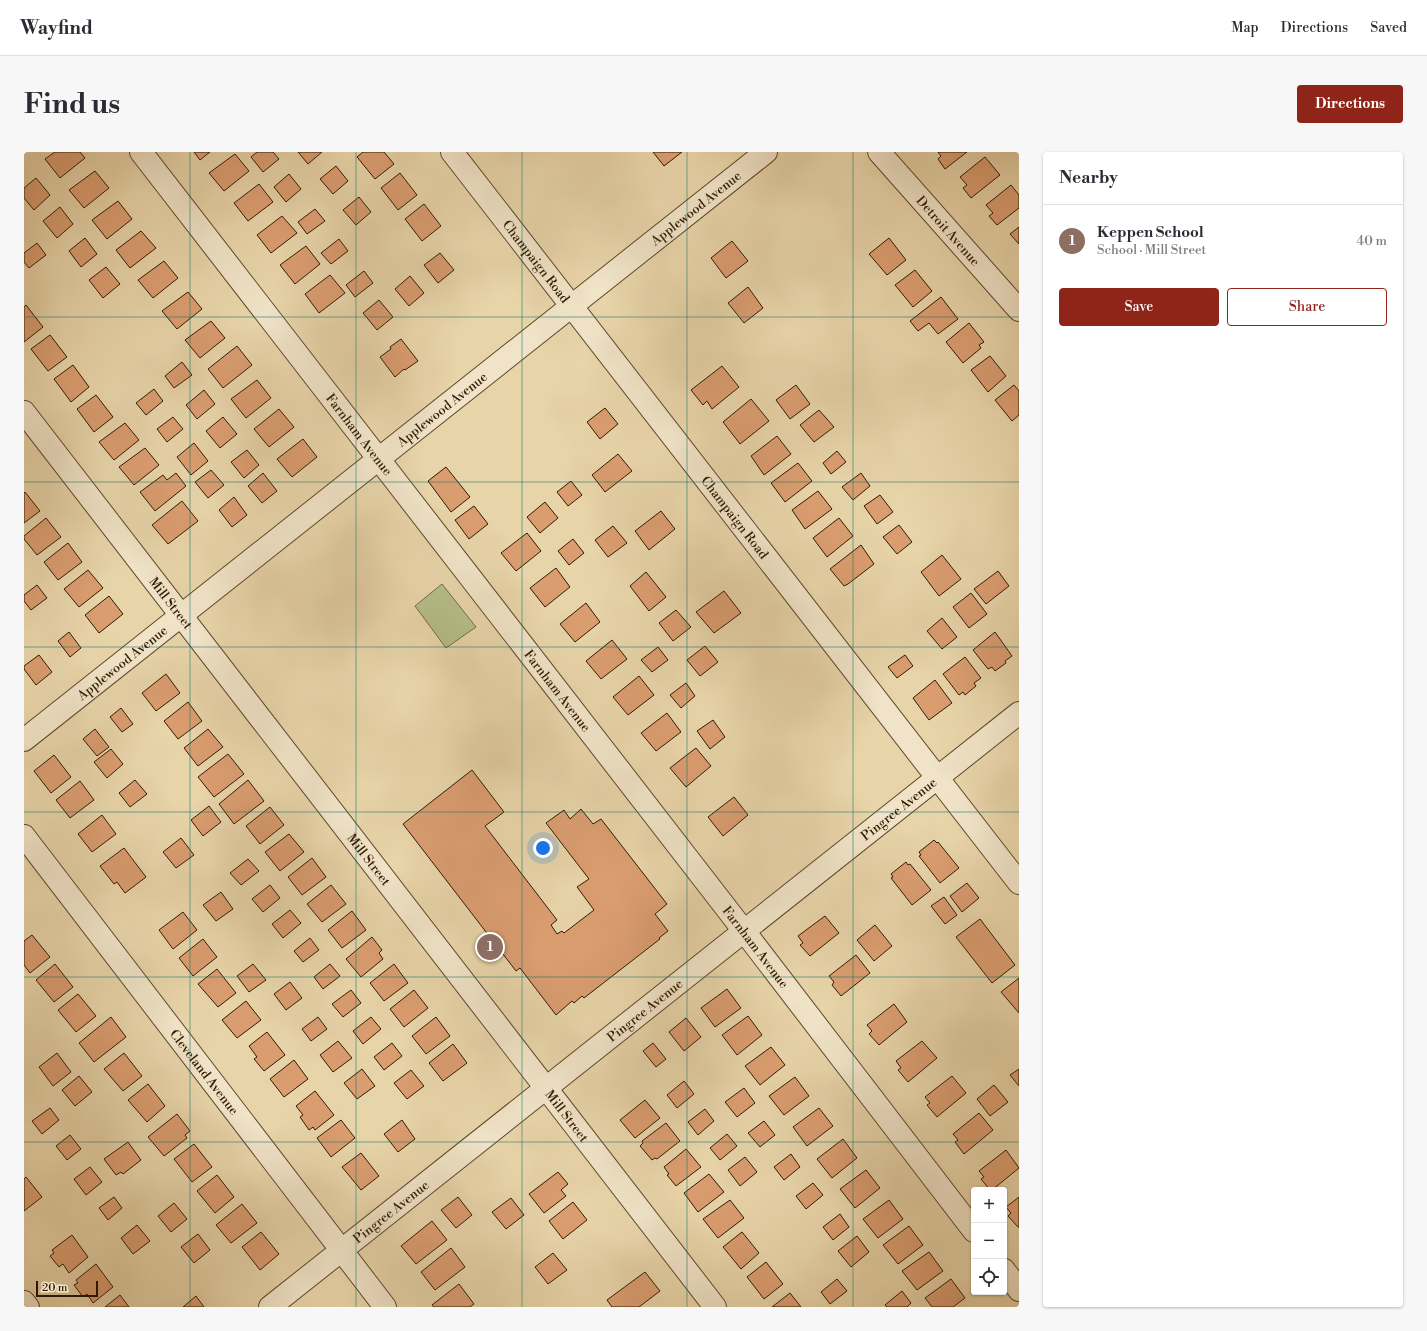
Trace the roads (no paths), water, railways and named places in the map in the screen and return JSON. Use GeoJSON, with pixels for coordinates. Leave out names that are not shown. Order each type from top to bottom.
{"type":"FeatureCollection","features":[{"type":"Feature","properties":{"kind":"street","name":"Farnham Avenue"},"geometry":{"type":"LineString","coordinates":[[140,152],[379,458],[971,1227]]}},
{"type":"Feature","properties":{"kind":"street","name":"Champaign Road"},"geometry":{"type":"LineString","coordinates":[[452,152],[1019,883]]}},
{"type":"Feature","properties":{"kind":"street","name":"Applewood Avenue"},"geometry":{"type":"LineString","coordinates":[[24,740],[766,152]]}},
{"type":"Feature","properties":{"kind":"street","name":"Detroit Avenue"},"geometry":{"type":"LineString","coordinates":[[879,152],[1019,310]]}},
{"type":"Feature","properties":{"kind":"street","name":"Mill Street"},"geometry":{"type":"LineString","coordinates":[[24,412],[715,1307]]}},
{"type":"Feature","properties":{"kind":"street","name":"Pingree Avenue"},"geometry":{"type":"LineString","coordinates":[[270,1307],[1019,713]]}},
{"type":"Feature","properties":{"kind":"street","name":"Cleveland Avenue"},"geometry":{"type":"LineString","coordinates":[[24,836],[385,1307]]}},
{"type":"Feature","properties":{"kind":"street"},"geometry":{"type":"LineString","coordinates":[[1007,1274],[1019,1290]]}},
{"type":"Feature","properties":{"kind":"street"},"geometry":{"type":"LineString","coordinates":[[24,1302],[28,1307]]}},
{"type":"Feature","properties":{"kind":"place","name":"Keppen School"},"geometry":{"type":"Point","coordinates":[490,947]}}]}
